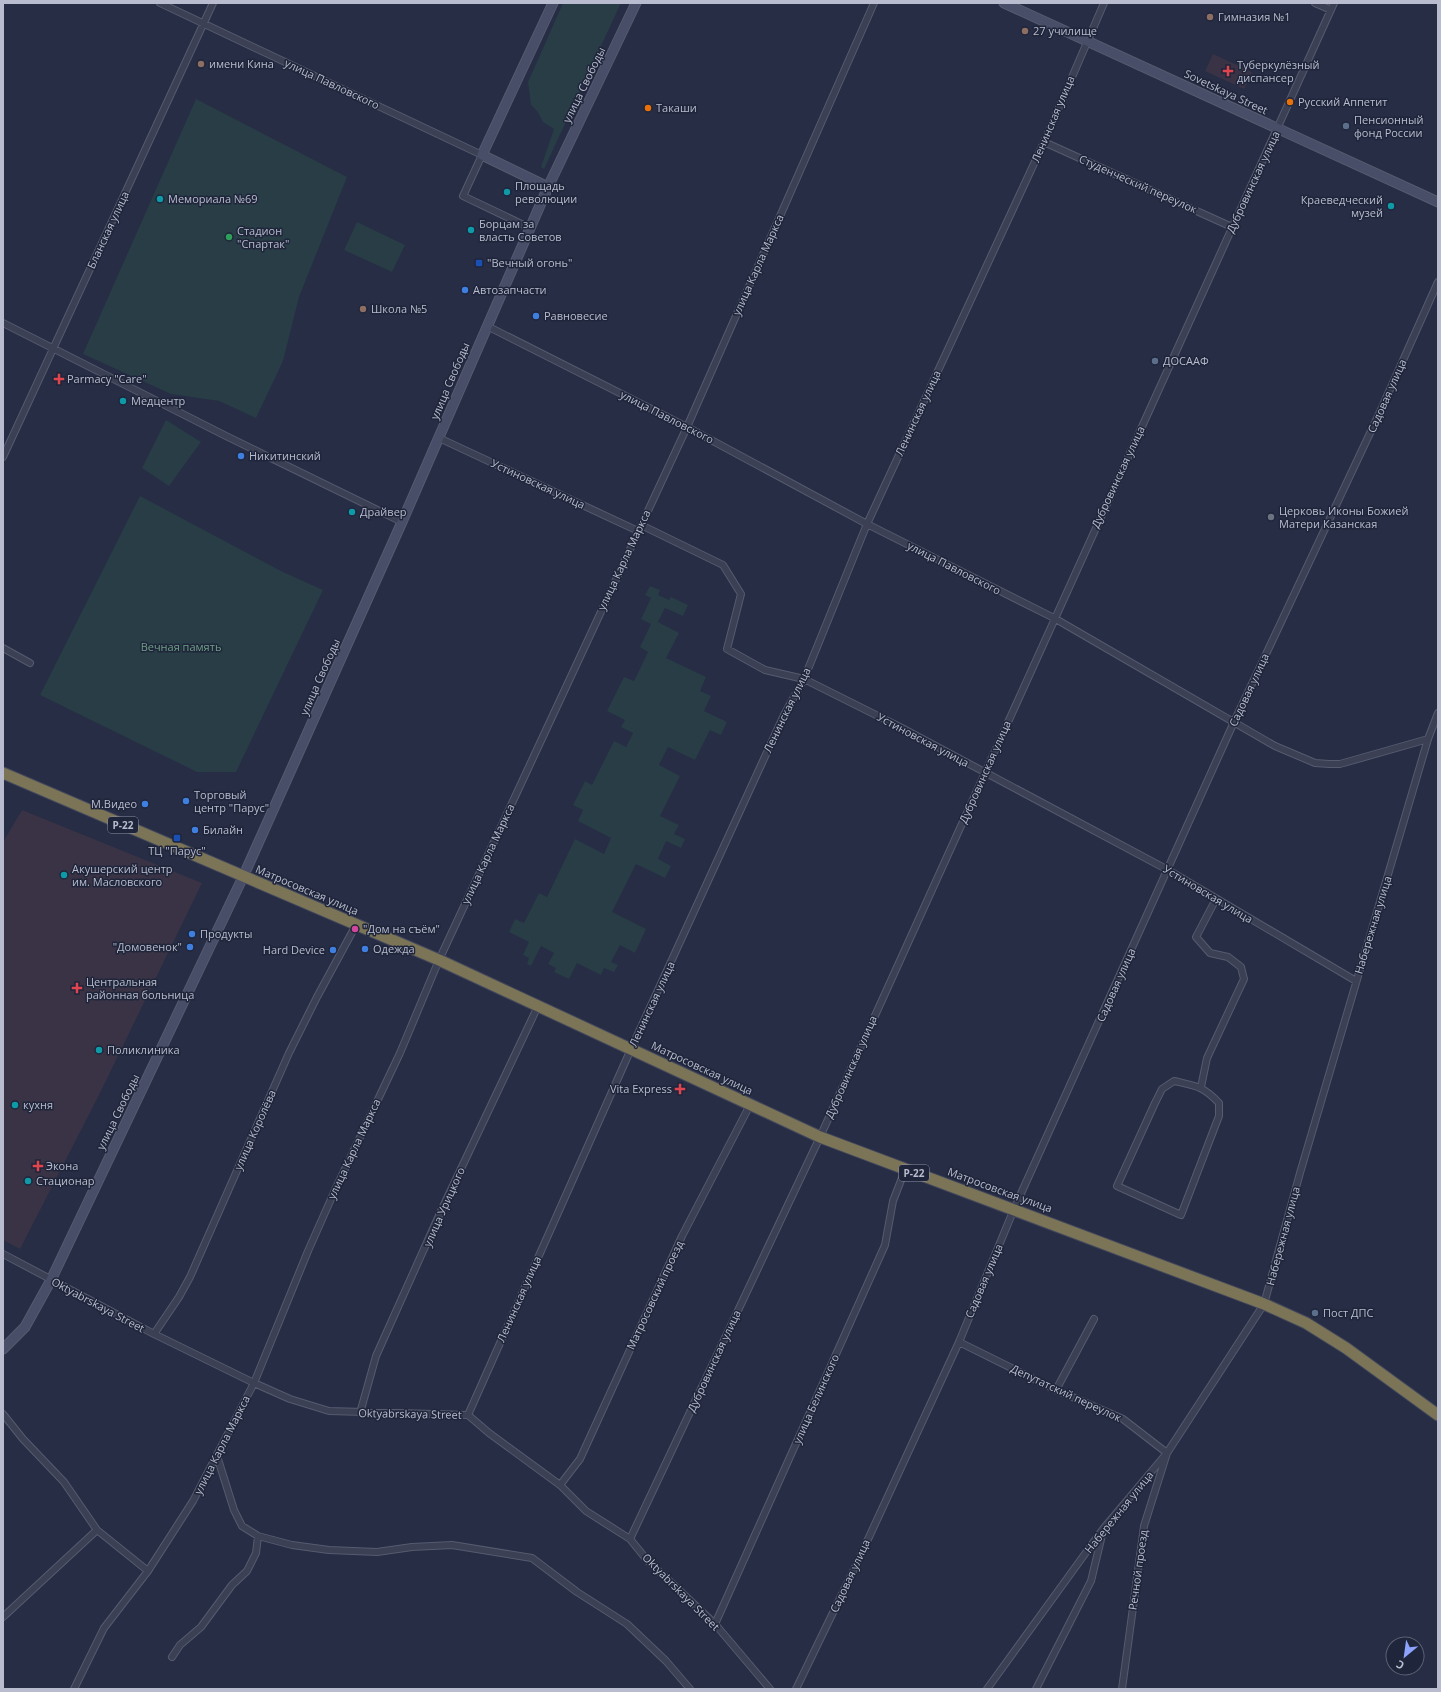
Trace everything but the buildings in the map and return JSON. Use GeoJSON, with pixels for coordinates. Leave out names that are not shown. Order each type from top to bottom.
{"type":"FeatureCollection","features":[{"type":"Feature","properties":{"kind":"highway","name":"Матросовская улица"},"geometry":{"type":"LineString","coordinates":[[3,772],[243,877],[439,960],[750,1105],[820,1136],[905,1170],[1014,1209],[1264,1304],[1306,1323],[1346,1348],[1438,1416]]}},
{"type":"Feature","properties":{"kind":"main road"},"geometry":{"type":"LineString","coordinates":[[548,187],[482,155],[553,3]]}},
{"type":"Feature","properties":{"kind":"main road","name":"улица Свободы"},"geometry":{"type":"LineString","coordinates":[[3,1349],[25,1326],[51,1280],[243,877],[402,522],[548,187],[636,3]]}},
{"type":"Feature","properties":{"kind":"main road","name":"Sovetskaya Street"},"geometry":{"type":"LineString","coordinates":[[1004,3],[1438,202]]}},
{"type":"Feature","properties":{"kind":"street","name":"улица Павловского"},"geometry":{"type":"LineString","coordinates":[[160,3],[482,155]]}},
{"type":"Feature","properties":{"kind":"street","name":"Бланская улица"},"geometry":{"type":"LineString","coordinates":[[3,457],[213,3]]}},
{"type":"Feature","properties":{"kind":"street","name":"улица Карла Маркса"},"geometry":{"type":"LineString","coordinates":[[74,1689],[104,1628],[148,1571],[193,1501],[254,1384],[308,1251],[335,1190],[400,1053],[439,960],[687,427],[874,3]]}},
{"type":"Feature","properties":{"kind":"street","name":"Ленинская улица"},"geometry":{"type":"LineString","coordinates":[[468,1415],[631,1049],[784,715],[804,679],[867,524],[1044,142],[1086,41],[1104,3]]}},
{"type":"Feature","properties":{"kind":"street"},"geometry":{"type":"LineString","coordinates":[[1315,3],[1331,10]]}},
{"type":"Feature","properties":{"kind":"street","name":"Дубровинская улица"},"geometry":{"type":"LineString","coordinates":[[630,1539],[820,1136],[1334,3]]}},
{"type":"Feature","properties":{"kind":"street","name":"Студенческий переулок"},"geometry":{"type":"LineString","coordinates":[[1044,142],[1232,227]]}},
{"type":"Feature","properties":{"kind":"street"},"geometry":{"type":"LineString","coordinates":[[482,155],[463,196],[530,228]]}},
{"type":"Feature","properties":{"kind":"street","name":"Садовая улица"},"geometry":{"type":"LineString","coordinates":[[796,1689],[858,1561],[958,1342],[1014,1209],[1234,722],[1379,414],[1438,282]]}},
{"type":"Feature","properties":{"kind":"street"},"geometry":{"type":"LineString","coordinates":[[3,323],[402,522]]}},
{"type":"Feature","properties":{"kind":"street","name":"улица Павловского"},"geometry":{"type":"LineString","coordinates":[[487,326],[687,427],[867,524],[1054,618],[1275,746],[1315,763],[1340,764],[1428,739]]}},
{"type":"Feature","properties":{"kind":"street","name":"Устиновская улица"},"geometry":{"type":"LineString","coordinates":[[439,438],[723,565],[741,594],[727,649],[765,670],[804,679],[902,728],[1168,870],[1356,982]]}},
{"type":"Feature","properties":{"kind":"street"},"geometry":{"type":"LineString","coordinates":[[3,648],[30,663]]}},
{"type":"Feature","properties":{"kind":"street","name":"Набережная улица"},"geometry":{"type":"LineString","coordinates":[[987,1689],[1103,1529],[1167,1453],[1264,1304],[1300,1172],[1428,739],[1438,713]]}},
{"type":"Feature","properties":{"kind":"street"},"geometry":{"type":"LineString","coordinates":[[1201,1087],[1207,1058],[1244,979],[1241,967],[1228,957],[1210,953],[1196,937],[1216,899]]}},
{"type":"Feature","properties":{"kind":"street","name":"улица Королёва"},"geometry":{"type":"LineString","coordinates":[[154,1334],[179,1297],[190,1277],[289,1053],[356,925]]}},
{"type":"Feature","properties":{"kind":"street","name":"улица Урицкого"},"geometry":{"type":"LineString","coordinates":[[360,1413],[376,1356],[441,1211],[538,1006]]}},
{"type":"Feature","properties":{"kind":"street"},"geometry":{"type":"LineString","coordinates":[[1174,1081],[1201,1087],[1209,1092],[1219,1103],[1219,1116],[1181,1215],[1117,1186],[1162,1089],[1174,1081]]}},
{"type":"Feature","properties":{"kind":"street","name":"Матросовский проезд"},"geometry":{"type":"LineString","coordinates":[[560,1485],[580,1459],[682,1236],[750,1105]]}},
{"type":"Feature","properties":{"kind":"street","name":"улица Белинского"},"geometry":{"type":"LineString","coordinates":[[715,1624],[885,1245],[893,1201],[905,1170]]}},
{"type":"Feature","properties":{"kind":"street","name":"Oktyabrskaya Street"},"geometry":{"type":"LineString","coordinates":[[3,1254],[154,1334],[254,1384],[290,1399],[329,1411],[468,1415],[489,1433],[560,1485],[586,1511],[630,1539],[647,1560],[715,1624],[770,1689]]}},
{"type":"Feature","properties":{"kind":"street"},"geometry":{"type":"LineString","coordinates":[[1056,1390],[1094,1319]]}},
{"type":"Feature","properties":{"kind":"street","name":"Депутатский переулок"},"geometry":{"type":"LineString","coordinates":[[958,1342],[1056,1390],[1124,1419],[1167,1453]]}},
{"type":"Feature","properties":{"kind":"street"},"geometry":{"type":"LineString","coordinates":[[3,1414],[23,1439],[64,1482],[97,1530],[148,1571]]}},
{"type":"Feature","properties":{"kind":"street","name":"Речной проезд"},"geometry":{"type":"LineString","coordinates":[[1122,1689],[1144,1526],[1167,1453]]}},
{"type":"Feature","properties":{"kind":"street"},"geometry":{"type":"LineString","coordinates":[[217,1456],[234,1510],[242,1526],[258,1536],[292,1545],[329,1550],[377,1552],[412,1546],[452,1545],[532,1558],[577,1592],[627,1624],[666,1661],[690,1689]]}},
{"type":"Feature","properties":{"kind":"street"},"geometry":{"type":"LineString","coordinates":[[1036,1689],[1092,1581],[1103,1529]]}},
{"type":"Feature","properties":{"kind":"street"},"geometry":{"type":"LineString","coordinates":[[3,1617],[97,1530]]}},
{"type":"Feature","properties":{"kind":"street"},"geometry":{"type":"LineString","coordinates":[[172,1657],[180,1645],[201,1627],[232,1585],[247,1571],[256,1553],[258,1536]]}},
{"type":"Feature","properties":{"kind":"shaded area","name":"Туберкулёзный диспансер"},"geometry":{"type":"Polygon","coordinates":[[[1213,54],[1252,72],[1244,89],[1205,71],[1213,54]]]}},
{"type":"Feature","properties":{"kind":"shaded area","name":"Центральная районная больница"},"geometry":{"type":"Polygon","coordinates":[[[22,810],[202,883],[100,1093],[20,1249],[3,1240],[3,842],[22,810]]]}},
{"type":"Feature","properties":{"kind":"green space"},"geometry":{"type":"Polygon","coordinates":[[[563,3],[621,3],[544,169],[541,167],[554,129],[543,122],[537,111],[531,105],[528,82],[563,3]]]}},
{"type":"Feature","properties":{"kind":"green space","name":"Стадион \"Спартак\""},"geometry":{"type":"Polygon","coordinates":[[[196,99],[347,177],[299,297],[283,361],[256,418],[219,401],[171,394],[83,354],[196,99]]]}},
{"type":"Feature","properties":{"kind":"green space"},"geometry":{"type":"Polygon","coordinates":[[[357,222],[405,245],[392,272],[344,250],[357,222]]]}},
{"type":"Feature","properties":{"kind":"green space"},"geometry":{"type":"Polygon","coordinates":[[[166,420],[201,442],[169,486],[142,468],[166,420]]]}},
{"type":"Feature","properties":{"kind":"green space","name":"Вечная память"},"geometry":{"type":"Polygon","coordinates":[[[140,496],[281,571],[323,590],[236,772],[197,772],[40,695],[140,496]]]}},
{"type":"Feature","properties":{"kind":"green space"},"geometry":{"type":"Polygon","coordinates":[[[650,586],[660,590],[658,595],[669,600],[671,597],[688,605],[683,616],[665,608],[658,622],[679,633],[666,658],[706,677],[700,691],[711,696],[704,711],[727,722],[721,735],[710,730],[695,760],[668,747],[659,765],[680,776],[660,816],[679,825],[674,834],[685,839],[681,848],[666,841],[658,859],[671,866],[665,878],[636,864],[612,912],[646,929],[635,953],[620,945],[611,962],[618,965],[614,972],[604,968],[601,975],[577,963],[569,979],[554,972],[556,968],[548,964],[554,953],[541,946],[531,966],[527,964],[529,958],[523,955],[529,942],[509,932],[515,919],[524,923],[539,893],[547,897],[575,839],[604,854],[611,838],[578,821],[583,810],[573,805],[585,781],[592,785],[614,741],[626,747],[633,733],[621,727],[625,720],[607,711],[624,677],[634,681],[648,652],[640,647],[651,624],[641,619],[651,598],[645,595],[650,586]]]}},
{"type":"Feature","properties":{"kind":"place","name":"Гимназия №1"},"geometry":{"type":"Point","coordinates":[1210,17]}},
{"type":"Feature","properties":{"kind":"place","name":"27 училище"},"geometry":{"type":"Point","coordinates":[1025,31]}},
{"type":"Feature","properties":{"kind":"place","name":"имени Кина"},"geometry":{"type":"Point","coordinates":[201,64]}},
{"type":"Feature","properties":{"kind":"place","name":"Туберкулёзный диспансер"},"geometry":{"type":"Point","coordinates":[1228,71]}},
{"type":"Feature","properties":{"kind":"place","name":"Русский Аппетит"},"geometry":{"type":"Point","coordinates":[1290,102]}},
{"type":"Feature","properties":{"kind":"place","name":"Такаши"},"geometry":{"type":"Point","coordinates":[648,108]}},
{"type":"Feature","properties":{"kind":"place","name":"Пенсионный фонд России"},"geometry":{"type":"Point","coordinates":[1346,126]}},
{"type":"Feature","properties":{"kind":"place","name":"Площадь революции"},"geometry":{"type":"Point","coordinates":[507,192]}},
{"type":"Feature","properties":{"kind":"place","name":"Мемориала №69"},"geometry":{"type":"Point","coordinates":[160,199]}},
{"type":"Feature","properties":{"kind":"place","name":"Краеведческий музей"},"geometry":{"type":"Point","coordinates":[1391,206]}},
{"type":"Feature","properties":{"kind":"place","name":"Борцам за власть Советов"},"geometry":{"type":"Point","coordinates":[471,230]}},
{"type":"Feature","properties":{"kind":"place","name":"Стадион \"Спартак\""},"geometry":{"type":"Point","coordinates":[229,237]}},
{"type":"Feature","properties":{"kind":"place","name":"\"Вечный огонь\""},"geometry":{"type":"Point","coordinates":[479,263]}},
{"type":"Feature","properties":{"kind":"place","name":"Автозапчасти"},"geometry":{"type":"Point","coordinates":[465,290]}},
{"type":"Feature","properties":{"kind":"place","name":"Школа №5"},"geometry":{"type":"Point","coordinates":[363,309]}},
{"type":"Feature","properties":{"kind":"place","name":"Равновесие"},"geometry":{"type":"Point","coordinates":[536,316]}},
{"type":"Feature","properties":{"kind":"place","name":"ДОСААФ"},"geometry":{"type":"Point","coordinates":[1155,361]}},
{"type":"Feature","properties":{"kind":"place","name":"Parmacy \"Care\""},"geometry":{"type":"Point","coordinates":[59,379]}},
{"type":"Feature","properties":{"kind":"place","name":"Медцентр"},"geometry":{"type":"Point","coordinates":[123,401]}},
{"type":"Feature","properties":{"kind":"place","name":"Никитинский"},"geometry":{"type":"Point","coordinates":[241,456]}},
{"type":"Feature","properties":{"kind":"place","name":"Драйвер"},"geometry":{"type":"Point","coordinates":[352,512]}},
{"type":"Feature","properties":{"kind":"place","name":"Церковь Иконы Божией Матери Казанская"},"geometry":{"type":"Point","coordinates":[1271,517]}},
{"type":"Feature","properties":{"kind":"place","name":"Торговый центр \"Парус\""},"geometry":{"type":"Point","coordinates":[186,801]}},
{"type":"Feature","properties":{"kind":"place","name":"М.Видео"},"geometry":{"type":"Point","coordinates":[145,804]}},
{"type":"Feature","properties":{"kind":"place","name":"Билайн"},"geometry":{"type":"Point","coordinates":[195,830]}},
{"type":"Feature","properties":{"kind":"place","name":"ТЦ \"Парус\""},"geometry":{"type":"Point","coordinates":[177,838]}},
{"type":"Feature","properties":{"kind":"place","name":"Акушерский центр им. Масловского"},"geometry":{"type":"Point","coordinates":[64,875]}},
{"type":"Feature","properties":{"kind":"place","name":"\"Дом на съём\""},"geometry":{"type":"Point","coordinates":[355,929]}},
{"type":"Feature","properties":{"kind":"place","name":"Продукты"},"geometry":{"type":"Point","coordinates":[192,934]}},
{"type":"Feature","properties":{"kind":"place","name":"\"Домовенок\""},"geometry":{"type":"Point","coordinates":[190,947]}},
{"type":"Feature","properties":{"kind":"place","name":"Одежда"},"geometry":{"type":"Point","coordinates":[365,949]}},
{"type":"Feature","properties":{"kind":"place","name":"Hard Device"},"geometry":{"type":"Point","coordinates":[333,950]}},
{"type":"Feature","properties":{"kind":"place","name":"Центральная районная больница"},"geometry":{"type":"Point","coordinates":[77,988]}},
{"type":"Feature","properties":{"kind":"place","name":"Поликлиника"},"geometry":{"type":"Point","coordinates":[99,1050]}},
{"type":"Feature","properties":{"kind":"place","name":"Vita Express"},"geometry":{"type":"Point","coordinates":[680,1089]}},
{"type":"Feature","properties":{"kind":"place","name":"кухня"},"geometry":{"type":"Point","coordinates":[15,1105]}},
{"type":"Feature","properties":{"kind":"place","name":"Экона"},"geometry":{"type":"Point","coordinates":[38,1166]}},
{"type":"Feature","properties":{"kind":"place","name":"Стационар"},"geometry":{"type":"Point","coordinates":[28,1181]}},
{"type":"Feature","properties":{"kind":"place","name":"Пост ДПС"},"geometry":{"type":"Point","coordinates":[1315,1313]}}]}
